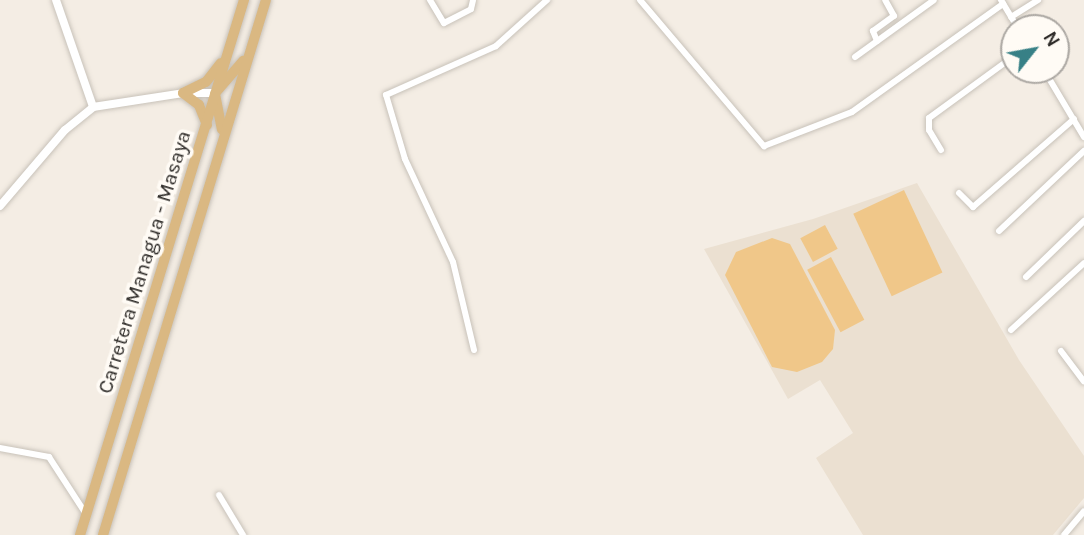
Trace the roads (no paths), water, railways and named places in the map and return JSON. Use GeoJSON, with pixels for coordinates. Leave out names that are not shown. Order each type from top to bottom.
{"type":"FeatureCollection","features":[{"type":"Feature","properties":{"kind":"highway","name":"Carretera Managua - Masaya"},"geometry":{"type":"LineString","coordinates":[[80,535],[244,0]]}},
{"type":"Feature","properties":{"kind":"highway","name":"Carretera Managua - Masaya"},"geometry":{"type":"LineString","coordinates":[[103,535],[266,0]]}},
{"type":"Feature","properties":{"kind":"highway"},"geometry":{"type":"LineString","coordinates":[[201,216],[199,207],[222,132],[215,93],[250,49]]}},
{"type":"Feature","properties":{"kind":"highway"},"geometry":{"type":"LineString","coordinates":[[207,125],[199,105],[183,93],[206,82],[226,54]]}},
{"type":"Feature","properties":{"kind":"street"},"geometry":{"type":"LineString","coordinates":[[56,0],[93,107]]}},
{"type":"Feature","properties":{"kind":"street"},"geometry":{"type":"LineString","coordinates":[[430,0],[444,23],[471,9],[473,0]]}},
{"type":"Feature","properties":{"kind":"street"},"geometry":{"type":"LineString","coordinates":[[474,350],[453,262],[405,159],[386,95],[496,46],[547,0]]}},
{"type":"Feature","properties":{"kind":"street"},"geometry":{"type":"LineString","coordinates":[[640,0],[764,146],[852,112],[1002,2]]}},
{"type":"Feature","properties":{"kind":"street"},"geometry":{"type":"LineString","coordinates":[[877,41],[873,31],[894,16],[885,0]]}},
{"type":"Feature","properties":{"kind":"street"},"geometry":{"type":"LineString","coordinates":[[855,57],[934,0]]}},
{"type":"Feature","properties":{"kind":"street"},"geometry":{"type":"LineString","coordinates":[[1016,14],[1038,0]]}},
{"type":"Feature","properties":{"kind":"street"},"geometry":{"type":"LineString","coordinates":[[941,150],[929,130],[929,118],[1000,66]]}},
{"type":"Feature","properties":{"kind":"street"},"geometry":{"type":"LineString","coordinates":[[1052,84],[1084,137]]}},
{"type":"Feature","properties":{"kind":"street"},"geometry":{"type":"LineString","coordinates":[[0,206],[65,130],[93,107],[183,93],[215,93]]}},
{"type":"Feature","properties":{"kind":"street"},"geometry":{"type":"LineString","coordinates":[[959,193],[973,207],[1073,119]]}},
{"type":"Feature","properties":{"kind":"street"},"geometry":{"type":"LineString","coordinates":[[999,231],[1084,151]]}},
{"type":"Feature","properties":{"kind":"street"},"geometry":{"type":"LineString","coordinates":[[1026,277],[1084,221]]}},
{"type":"Feature","properties":{"kind":"street"},"geometry":{"type":"LineString","coordinates":[[1011,330],[1084,263]]}},
{"type":"Feature","properties":{"kind":"street"},"geometry":{"type":"LineString","coordinates":[[1061,351],[1082,376]]}},
{"type":"Feature","properties":{"kind":"street"},"geometry":{"type":"LineString","coordinates":[[0,448],[50,457],[86,514]]}},
{"type":"Feature","properties":{"kind":"street"},"geometry":{"type":"LineString","coordinates":[[219,495],[243,535]]}},
{"type":"Feature","properties":{"kind":"street"},"geometry":{"type":"LineString","coordinates":[[1064,535],[1084,511]]}}]}
